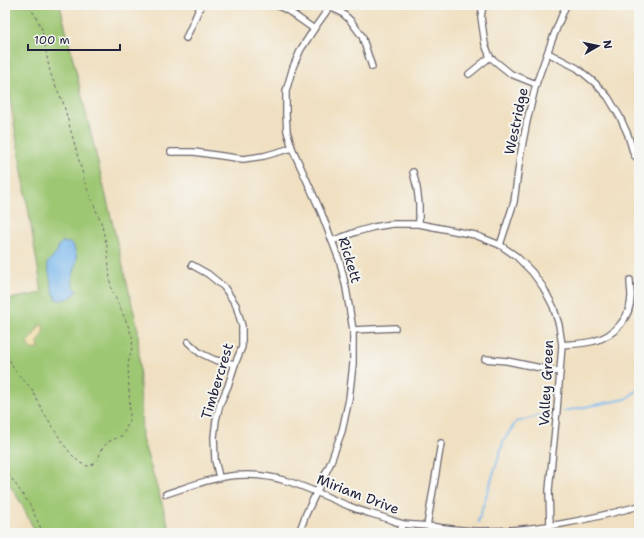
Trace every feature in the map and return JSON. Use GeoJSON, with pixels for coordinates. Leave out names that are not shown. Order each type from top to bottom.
{"type":"FeatureCollection","features":[{"type":"Feature","properties":{"kind":"street"},"geometry":{"type":"LineString","coordinates":[[186,38],[201,5]]}},
{"type":"Feature","properties":{"kind":"street"},"geometry":{"type":"LineString","coordinates":[[276,5],[314,29]]}},
{"type":"Feature","properties":{"kind":"street"},"geometry":{"type":"LineString","coordinates":[[483,5],[481,16],[485,44],[490,57],[511,74],[536,84]]}},
{"type":"Feature","properties":{"kind":"street","name":"Westridge"},"geometry":{"type":"LineString","coordinates":[[500,245],[514,202],[520,157],[536,84],[566,5]]}},
{"type":"Feature","properties":{"kind":"street"},"geometry":{"type":"LineString","coordinates":[[331,6],[350,20],[362,36],[372,67]]}},
{"type":"Feature","properties":{"kind":"street","name":"Rickett"},"geometry":{"type":"LineString","coordinates":[[299,533],[306,514],[330,464],[342,431],[349,399],[353,364],[353,330],[340,262],[321,212],[292,148],[287,131],[286,115],[286,90],[293,67],[301,49],[331,6]]}},
{"type":"Feature","properties":{"kind":"street"},"geometry":{"type":"LineString","coordinates":[[548,53],[577,68],[595,83],[608,97],[620,117],[628,135],[634,155],[639,160]]}},
{"type":"Feature","properties":{"kind":"street"},"geometry":{"type":"LineString","coordinates":[[469,74],[490,57]]}},
{"type":"Feature","properties":{"kind":"street"},"geometry":{"type":"LineString","coordinates":[[171,152],[194,152],[244,159],[264,156],[292,148]]}},
{"type":"Feature","properties":{"kind":"street"},"geometry":{"type":"LineString","coordinates":[[412,172],[417,188],[419,224]]}},
{"type":"Feature","properties":{"kind":"street","name":"Valley Green"},"geometry":{"type":"LineString","coordinates":[[332,241],[374,227],[392,224],[419,224],[475,235],[500,245],[516,256],[532,272],[543,287],[553,306],[559,325],[562,345],[553,459],[549,490],[550,526]]}},
{"type":"Feature","properties":{"kind":"street","name":"Timbercrest"},"geometry":{"type":"LineString","coordinates":[[192,265],[208,274],[224,287],[236,305],[242,326],[242,347],[220,404],[215,426],[215,460],[219,477]]}},
{"type":"Feature","properties":{"kind":"street"},"geometry":{"type":"LineString","coordinates":[[562,345],[594,341],[606,336],[618,328],[628,312],[631,297],[630,280]]}},
{"type":"Feature","properties":{"kind":"street"},"geometry":{"type":"LineString","coordinates":[[353,330],[395,328]]}},
{"type":"Feature","properties":{"kind":"street"},"geometry":{"type":"LineString","coordinates":[[188,342],[200,353],[215,360],[235,364]]}},
{"type":"Feature","properties":{"kind":"street"},"geometry":{"type":"LineString","coordinates":[[485,359],[507,361],[560,372]]}},
{"type":"Feature","properties":{"kind":"street"},"geometry":{"type":"LineString","coordinates":[[426,526],[441,443]]}},
{"type":"Feature","properties":{"kind":"street"},"geometry":{"type":"LineString","coordinates":[[638,459],[639,467]]}},
{"type":"Feature","properties":{"kind":"street","name":"Miriam Drive"},"geometry":{"type":"LineString","coordinates":[[166,494],[219,477],[262,475],[304,486],[354,508],[402,524],[453,530],[483,531],[526,529],[550,526],[616,513],[639,506]]}},
{"type":"Feature","properties":{"kind":"street"},"geometry":{"type":"LineString","coordinates":[[400,533],[402,524]]}},
{"type":"Feature","properties":{"kind":"path"},"geometry":{"type":"LineString","coordinates":[[5,349],[14,370],[32,389],[64,445],[80,463],[86,466],[92,465],[98,460],[101,450],[108,442],[123,435],[130,416],[128,364],[133,339],[111,288],[107,247],[101,222],[86,186],[63,102],[52,78],[42,29],[29,5]]}},
{"type":"Feature","properties":{"kind":"path"},"geometry":{"type":"LineString","coordinates":[[5,469],[30,505],[43,533]]}},
{"type":"Feature","properties":{"kind":"green space"},"geometry":{"type":"Polygon","coordinates":[[[5,5],[60,5],[138,329],[142,438],[171,533],[36,533],[21,503],[5,477],[5,300],[42,293],[5,68],[5,5]]]}},
{"type":"Feature","properties":{"kind":"sand"},"geometry":{"type":"Polygon","coordinates":[[[40,325],[44,328],[38,342],[39,348],[35,350],[29,346],[27,342],[40,325]]]}},
{"type":"Feature","properties":{"kind":"water"},"geometry":{"type":"Polygon","coordinates":[[[64,241],[66,244],[69,242],[74,247],[77,258],[72,278],[73,286],[77,291],[68,298],[57,300],[53,293],[47,263],[57,253],[59,245],[64,241]]]}},
{"type":"Feature","properties":{"kind":"waterway"},"geometry":{"type":"LineString","coordinates":[[564,411],[626,399],[639,389]]}},
{"type":"Feature","properties":{"kind":"waterway"},"geometry":{"type":"LineString","coordinates":[[478,522],[504,440],[516,422],[546,414]]}}]}
